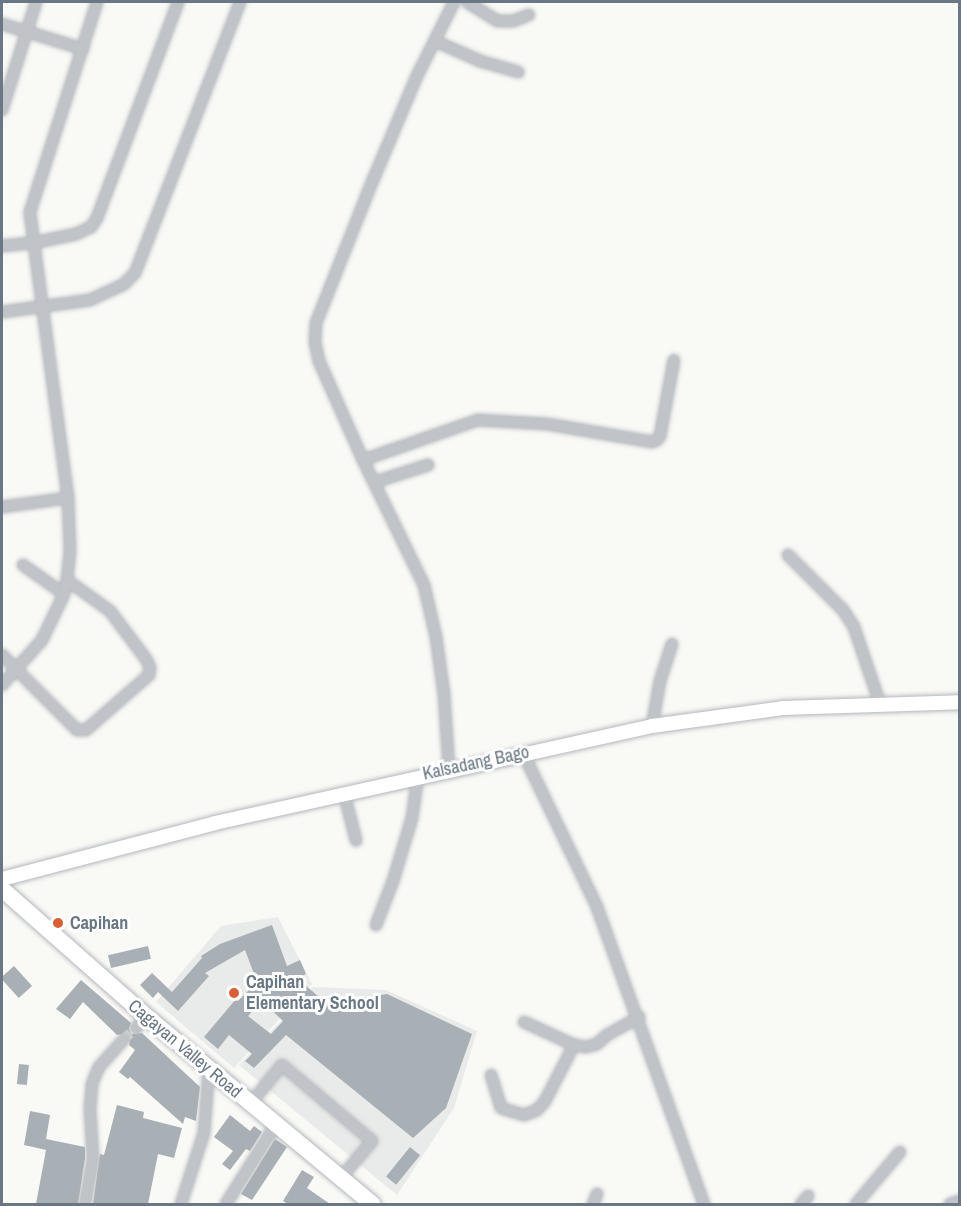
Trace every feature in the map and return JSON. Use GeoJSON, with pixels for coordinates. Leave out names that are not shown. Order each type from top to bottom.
{"type":"FeatureCollection","features":[{"type":"Feature","properties":{"kind":"highway","name":"Cagayan Valley Road"},"geometry":{"type":"LineString","coordinates":[[2,889],[141,1023],[208,1068],[372,1204]]}},
{"type":"Feature","properties":{"kind":"main road","name":"Kalsadang Bago"},"geometry":{"type":"LineString","coordinates":[[2,879],[215,823],[448,769],[652,726],[783,708],[960,702]]}},
{"type":"Feature","properties":{"kind":"street"},"geometry":{"type":"LineString","coordinates":[[2,110],[36,2]]}},
{"type":"Feature","properties":{"kind":"street"},"geometry":{"type":"LineString","coordinates":[[2,685],[42,640],[64,594],[67,580],[70,551],[68,498],[30,212],[97,2]]}},
{"type":"Feature","properties":{"kind":"street"},"geometry":{"type":"LineString","coordinates":[[2,246],[33,243],[76,234],[91,228],[97,218],[178,2]]}},
{"type":"Feature","properties":{"kind":"street"},"geometry":{"type":"LineString","coordinates":[[2,312],[90,300],[124,284],[135,273],[240,2]]}},
{"type":"Feature","properties":{"kind":"street"},"geometry":{"type":"LineString","coordinates":[[448,769],[444,694],[436,637],[424,585],[363,460],[319,361],[315,342],[316,323],[372,180],[454,2]]}},
{"type":"Feature","properties":{"kind":"street"},"geometry":{"type":"LineString","coordinates":[[467,2],[498,21],[513,21],[529,15]]}},
{"type":"Feature","properties":{"kind":"street"},"geometry":{"type":"LineString","coordinates":[[2,24],[82,49]]}},
{"type":"Feature","properties":{"kind":"street"},"geometry":{"type":"LineString","coordinates":[[435,41],[480,61],[518,72]]}},
{"type":"Feature","properties":{"kind":"street"},"geometry":{"type":"LineString","coordinates":[[2,72],[14,74]]}},
{"type":"Feature","properties":{"kind":"street"},"geometry":{"type":"LineString","coordinates":[[363,460],[478,420],[547,424],[652,442],[660,436],[674,360]]}},
{"type":"Feature","properties":{"kind":"street"},"geometry":{"type":"LineString","coordinates":[[375,482],[428,465]]}},
{"type":"Feature","properties":{"kind":"street"},"geometry":{"type":"LineString","coordinates":[[2,507],[68,498]]}},
{"type":"Feature","properties":{"kind":"street"},"geometry":{"type":"LineString","coordinates":[[788,555],[843,610],[854,627],[880,704]]}},
{"type":"Feature","properties":{"kind":"street"},"geometry":{"type":"LineString","coordinates":[[23,565],[64,594]]}},
{"type":"Feature","properties":{"kind":"street"},"geometry":{"type":"LineString","coordinates":[[2,655],[77,730],[86,730],[150,675],[146,659],[110,611],[67,580]]}},
{"type":"Feature","properties":{"kind":"street"},"geometry":{"type":"LineString","coordinates":[[652,726],[660,681],[672,644]]}},
{"type":"Feature","properties":{"kind":"street"},"geometry":{"type":"LineString","coordinates":[[523,753],[597,907],[639,1017],[704,1204]]}},
{"type":"Feature","properties":{"kind":"street"},"geometry":{"type":"LineString","coordinates":[[376,925],[393,881],[412,819],[417,776]]}},
{"type":"Feature","properties":{"kind":"street"},"geometry":{"type":"LineString","coordinates":[[344,793],[356,840]]}},
{"type":"Feature","properties":{"kind":"street"},"geometry":{"type":"LineString","coordinates":[[524,1022],[573,1045],[586,1047],[597,1044],[607,1035],[639,1017]]}},
{"type":"Feature","properties":{"kind":"street"},"geometry":{"type":"LineString","coordinates":[[85,1204],[93,1159],[90,1108],[92,1084],[99,1067],[123,1040]]}},
{"type":"Feature","properties":{"kind":"street"},"geometry":{"type":"LineString","coordinates":[[491,1075],[501,1108],[524,1115],[537,1110],[545,1101],[573,1045]]}},
{"type":"Feature","properties":{"kind":"street"},"geometry":{"type":"LineString","coordinates":[[250,1103],[282,1065],[372,1141],[341,1178]]}},
{"type":"Feature","properties":{"kind":"street"},"geometry":{"type":"LineString","coordinates":[[181,1204],[204,1133],[208,1068]]}},
{"type":"Feature","properties":{"kind":"street"},"geometry":{"type":"LineString","coordinates":[[226,1204],[276,1124]]}},
{"type":"Feature","properties":{"kind":"street"},"geometry":{"type":"LineString","coordinates":[[856,1204],[900,1152]]}},
{"type":"Feature","properties":{"kind":"street"},"geometry":{"type":"LineString","coordinates":[[950,1204],[960,1201]]}},
{"type":"Feature","properties":{"kind":"shaded area","name":"Capihan Elementary School"},"geometry":{"type":"Polygon","coordinates":[[[278,917],[312,984],[234,1068],[156,1002],[221,926],[278,917]]]}},
{"type":"Feature","properties":{"kind":"shaded area"},"geometry":{"type":"Polygon","coordinates":[[[313,987],[386,990],[477,1031],[454,1108],[397,1195],[239,1065],[313,987]]]}},
{"type":"Feature","properties":{"kind":"building"},"geometry":{"type":"Polygon","coordinates":[[[272,925],[287,966],[300,960],[306,974],[297,978],[326,1003],[387,994],[472,1034],[446,1108],[413,1138],[286,1035],[254,1068],[245,1061],[252,1054],[229,1035],[218,1049],[204,1037],[236,999],[238,1001],[257,982],[245,950],[205,973],[209,976],[178,1011],[158,992],[153,998],[140,985],[152,973],[172,992],[202,958],[201,956],[220,944],[272,925]],[[262,1001],[248,1016],[271,1034],[283,1021],[262,1001]]]}},
{"type":"Feature","properties":{"kind":"building"},"geometry":{"type":"Polygon","coordinates":[[[148,946],[151,959],[111,968],[108,955],[148,946]]]}},
{"type":"Feature","properties":{"kind":"building"},"geometry":{"type":"Polygon","coordinates":[[[14,966],[32,986],[19,998],[2,980],[2,977],[14,966]]]}},
{"type":"Feature","properties":{"kind":"building"},"geometry":{"type":"Polygon","coordinates":[[[81,980],[131,1023],[129,1029],[131,1034],[142,1033],[200,1087],[196,1121],[185,1117],[183,1124],[130,1077],[128,1079],[119,1072],[135,1050],[129,1045],[128,1034],[117,1035],[83,1002],[70,1019],[56,1009],[81,980]]]}},
{"type":"Feature","properties":{"kind":"building"},"geometry":{"type":"Polygon","coordinates":[[[19,1064],[29,1065],[27,1085],[17,1084],[19,1064]]]}},
{"type":"Feature","properties":{"kind":"building"},"geometry":{"type":"Polygon","coordinates":[[[117,1105],[144,1112],[143,1118],[182,1128],[174,1158],[158,1154],[148,1204],[93,1204],[100,1154],[104,1155],[117,1105]]]}},
{"type":"Feature","properties":{"kind":"building"},"geometry":{"type":"Polygon","coordinates":[[[30,1111],[50,1115],[46,1139],[85,1147],[78,1204],[36,1204],[46,1150],[24,1145],[30,1111]]]}},
{"type":"Feature","properties":{"kind":"building"},"geometry":{"type":"Polygon","coordinates":[[[230,1115],[250,1131],[254,1126],[262,1132],[250,1151],[246,1149],[230,1170],[222,1164],[233,1151],[214,1137],[230,1115]]]}},
{"type":"Feature","properties":{"kind":"building"},"geometry":{"type":"Polygon","coordinates":[[[275,1139],[287,1147],[252,1200],[241,1194],[275,1139]]]}},
{"type":"Feature","properties":{"kind":"building"},"geometry":{"type":"Polygon","coordinates":[[[410,1147],[420,1155],[396,1185],[386,1177],[410,1147]]]}},
{"type":"Feature","properties":{"kind":"building"},"geometry":{"type":"Polygon","coordinates":[[[302,1170],[314,1177],[307,1188],[330,1204],[288,1204],[283,1201],[302,1170]]]}},
{"type":"Feature","properties":{"kind":"tunnel"},"geometry":{"type":"LineString","coordinates":[[123,1040],[136,1028]]}},
{"type":"Feature","properties":{"kind":"place","name":"Capihan"},"geometry":{"type":"Point","coordinates":[58,923]}},
{"type":"Feature","properties":{"kind":"place","name":"Capihan Elementary School"},"geometry":{"type":"Point","coordinates":[234,993]}}]}
